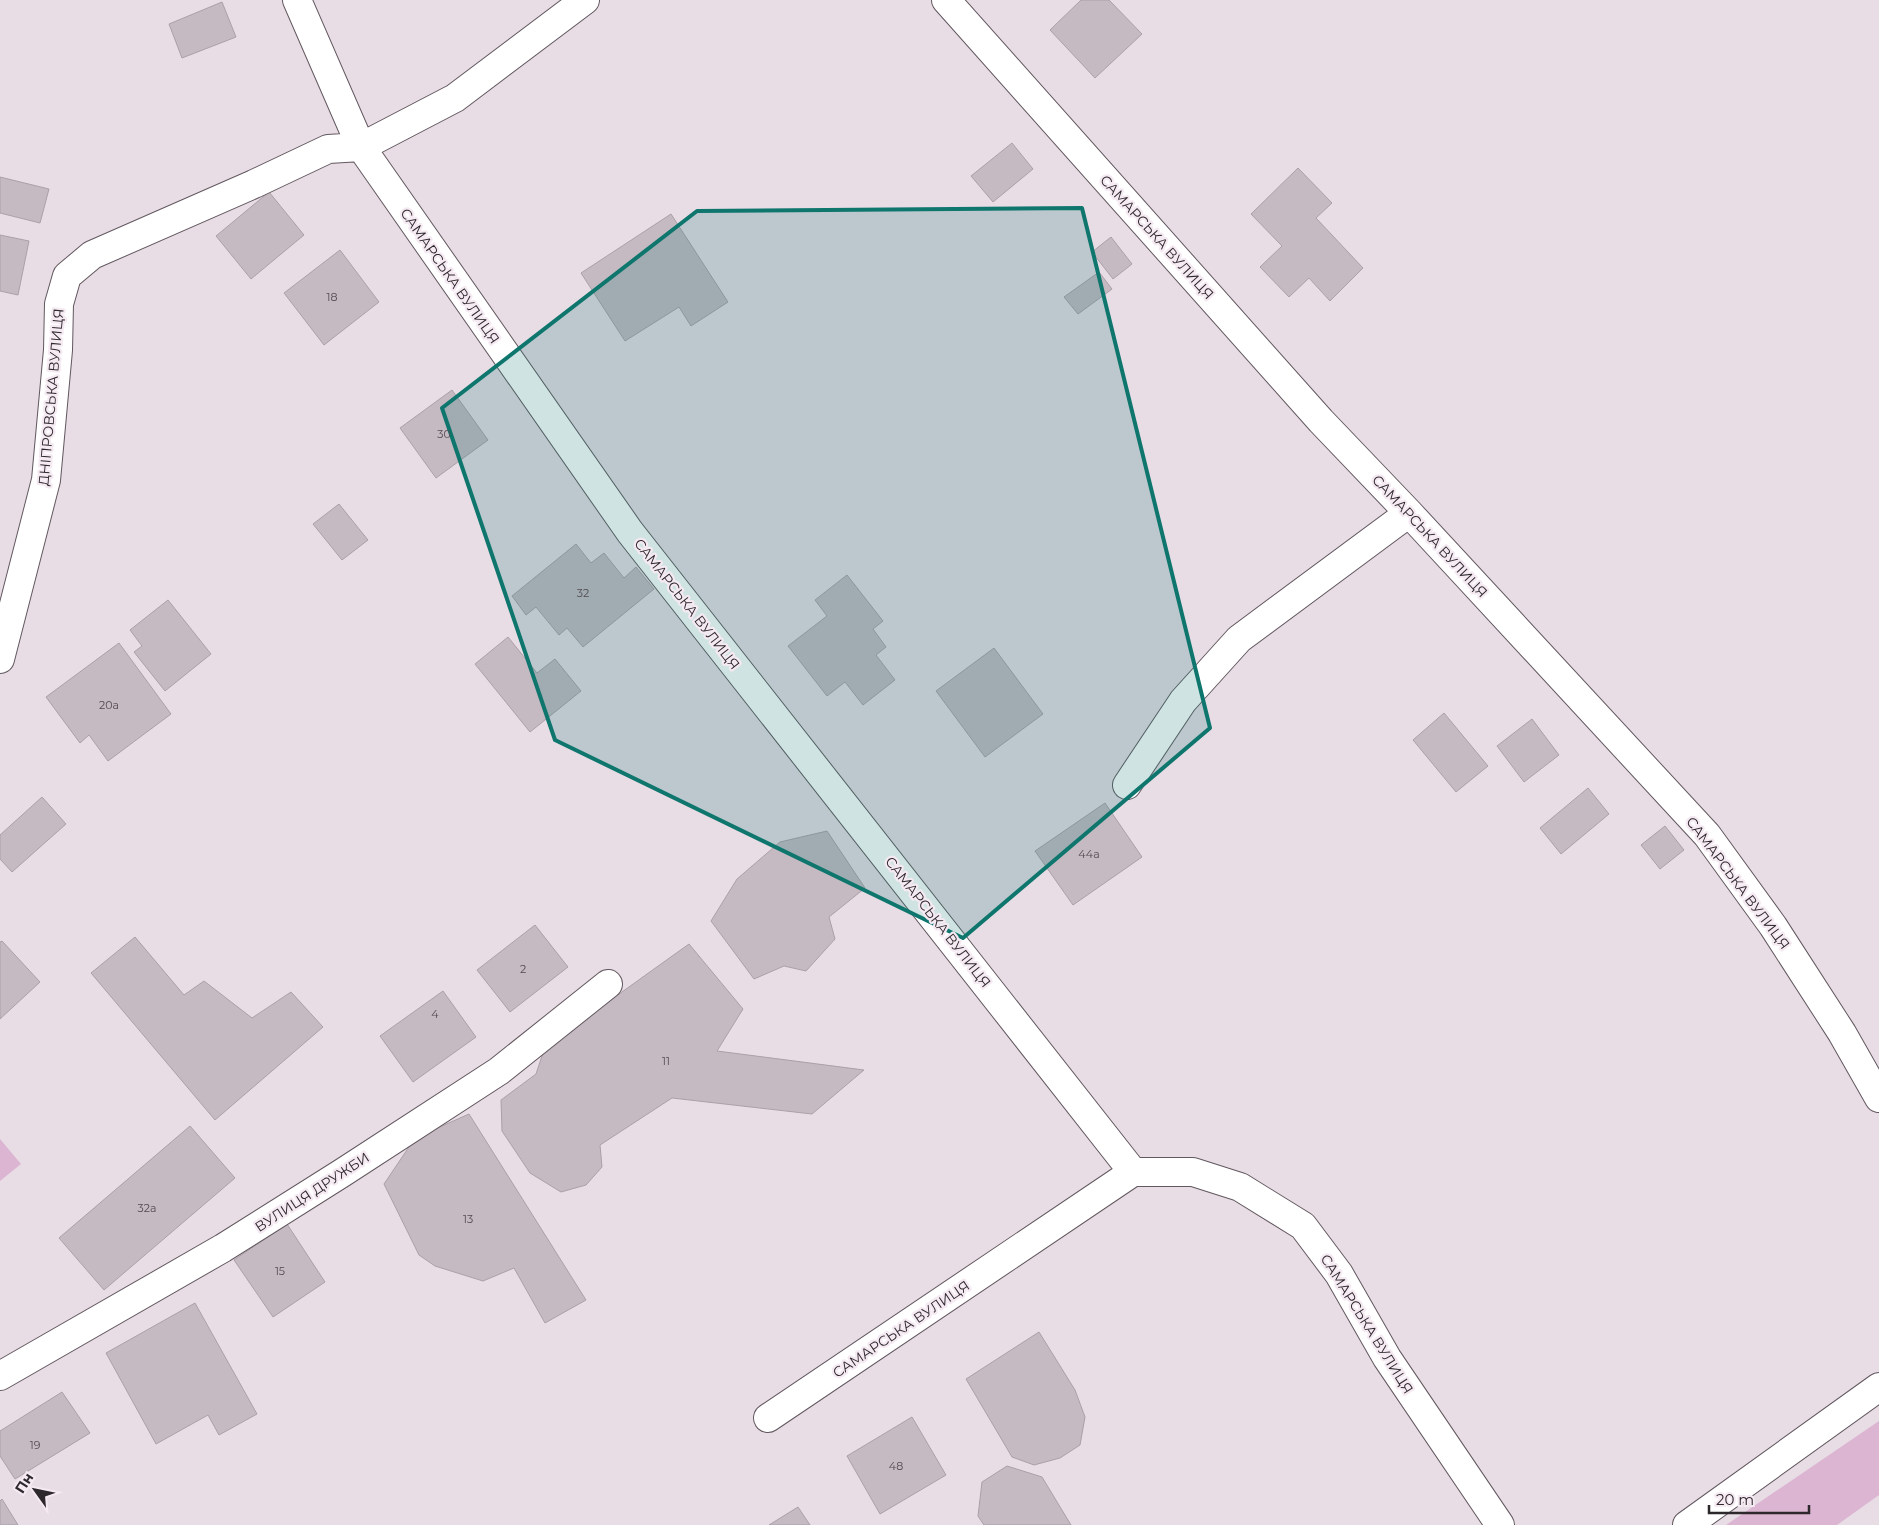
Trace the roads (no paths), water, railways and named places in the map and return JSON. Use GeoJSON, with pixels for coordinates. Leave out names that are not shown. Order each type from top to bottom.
{"type":"FeatureCollection","features":[{"type":"Feature","properties":{"kind":"street","name":"САМАРСЬКА ВУЛИЦЯ"},"geometry":{"type":"LineString","coordinates":[[297,0],[361,147],[630,532],[1133,1172]]}},
{"type":"Feature","properties":{"kind":"street"},"geometry":{"type":"LineString","coordinates":[[361,147],[454,98],[585,0]]}},
{"type":"Feature","properties":{"kind":"street","name":"САМАРСЬКА ВУЛИЦЯ"},"geometry":{"type":"LineString","coordinates":[[946,0],[1321,421],[1409,513],[1707,835],[1773,926],[1842,1033],[1879,1098]]}},
{"type":"Feature","properties":{"kind":"street","name":"ДНІПРОВСЬКА ВУЛИЦЯ"},"geometry":{"type":"LineString","coordinates":[[0,659],[46,480],[58,350],[59,304],[67,276],[92,255],[237,192],[328,149],[361,147]]}},
{"type":"Feature","properties":{"kind":"street"},"geometry":{"type":"LineString","coordinates":[[1127,785],[1183,701],[1239,639],[1409,513]]}},
{"type":"Feature","properties":{"kind":"street","name":"ВУЛИЦЯ ДРУЖБИ"},"geometry":{"type":"LineString","coordinates":[[0,1376],[224,1248],[350,1168],[499,1071],[608,984]]}},
{"type":"Feature","properties":{"kind":"street","name":"САМАРСЬКА ВУЛИЦЯ"},"geometry":{"type":"LineString","coordinates":[[768,1418],[1133,1172],[1193,1172],[1240,1187],[1303,1226],[1339,1274],[1387,1358],[1500,1525]]}},
{"type":"Feature","properties":{"kind":"street"},"geometry":{"type":"LineString","coordinates":[[1687,1525],[1879,1387]]}}]}
